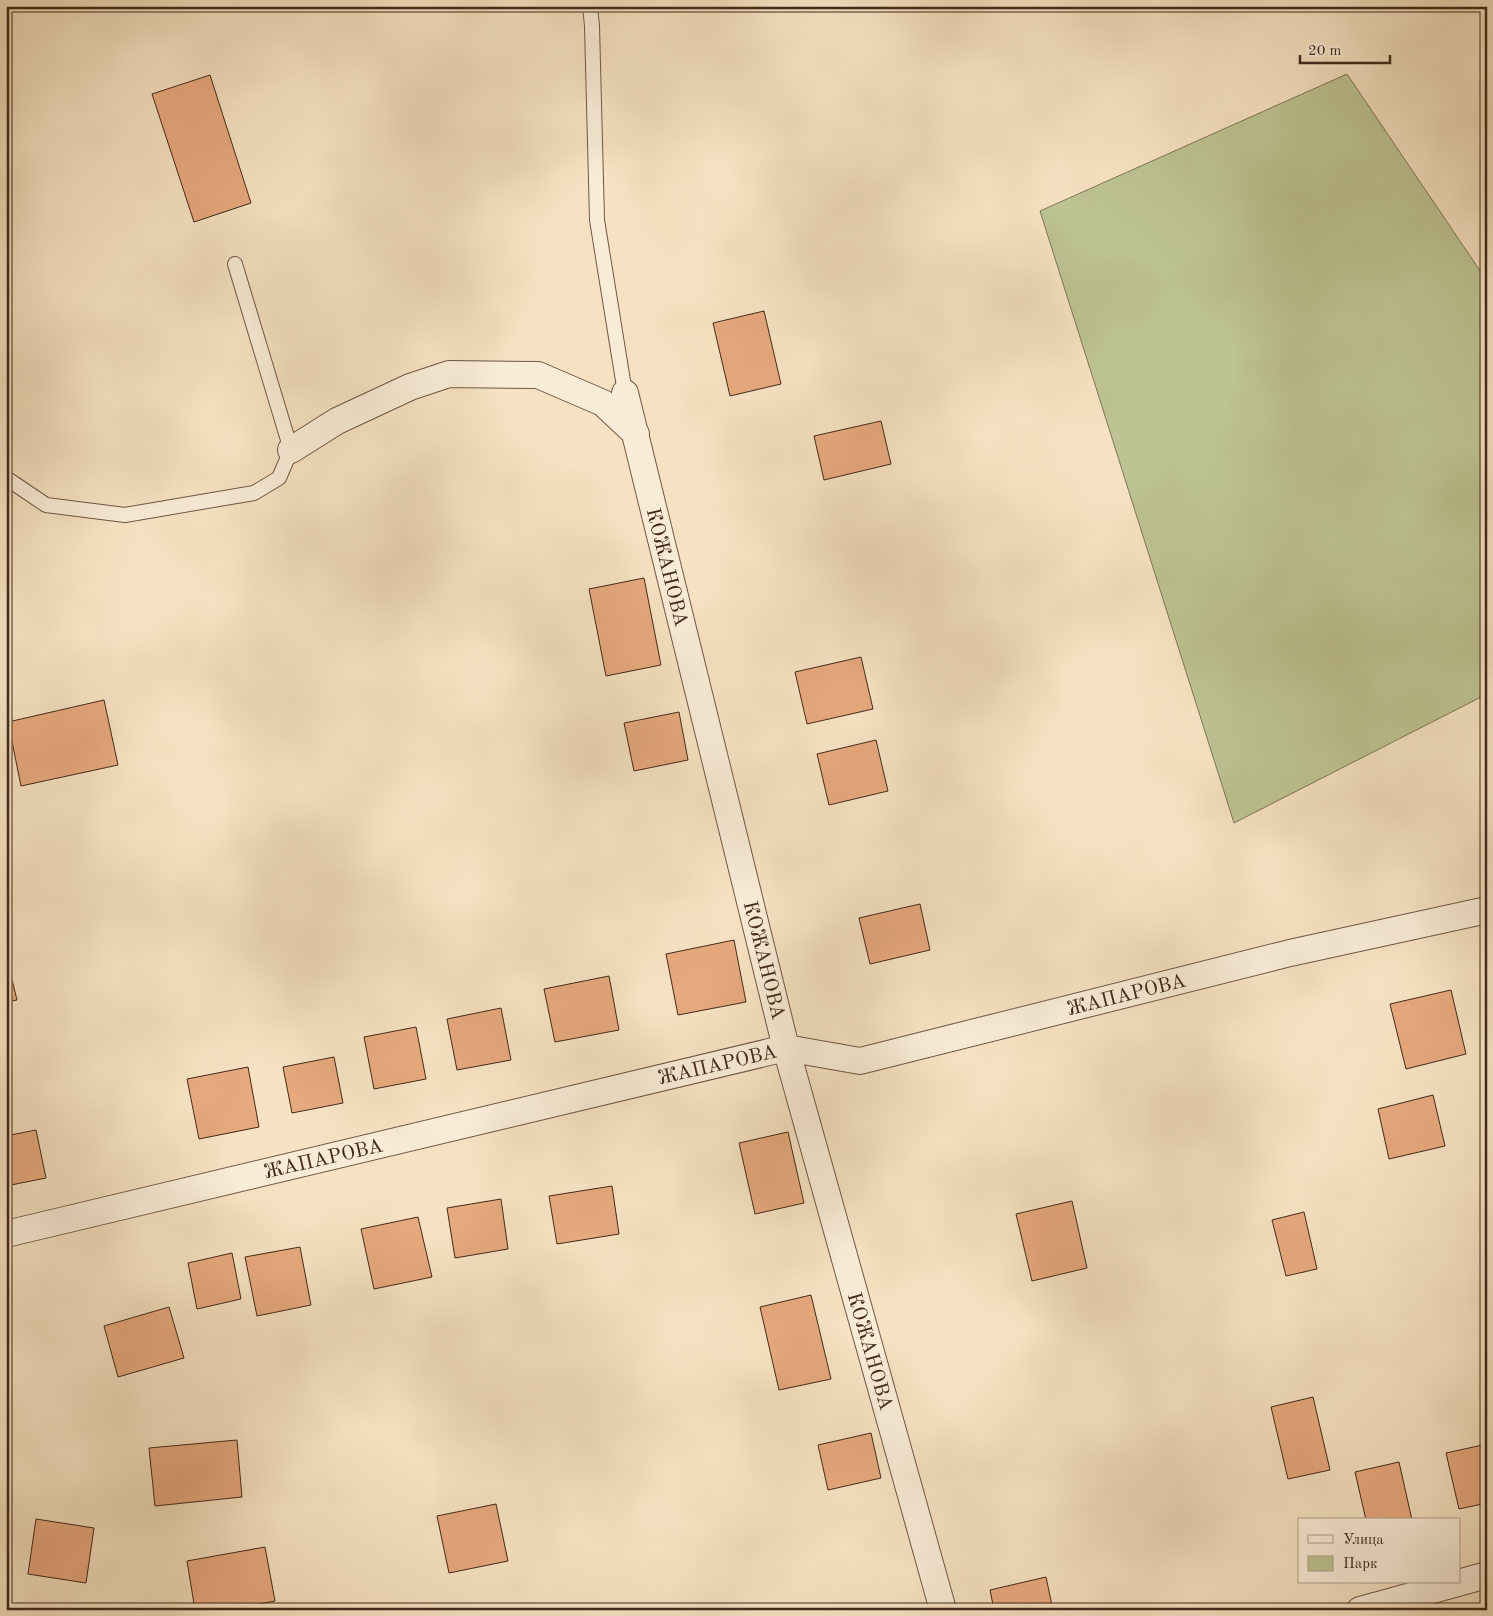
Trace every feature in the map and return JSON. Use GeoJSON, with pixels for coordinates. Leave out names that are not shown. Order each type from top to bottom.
{"type":"FeatureCollection","features":[{"type":"Feature","properties":{"kind":"street"},"geometry":{"type":"LineString","coordinates":[[291,450],[337,421],[410,387],[449,374],[538,375],[603,403],[636,434]]}},
{"type":"Feature","properties":{"kind":"street","name":"КОЖАНОВА"},"geometry":{"type":"LineString","coordinates":[[626,393],[786,1048],[943,1610]]}},
{"type":"Feature","properties":{"kind":"street","name":"ЖАПАРОВА"},"geometry":{"type":"LineString","coordinates":[[6,1234],[786,1048],[860,1061],[1290,953],[1487,910]]}},
{"type":"Feature","properties":{"kind":"street"},"geometry":{"type":"LineString","coordinates":[[1460,1582],[1487,1575]]}},
{"type":"Feature","properties":{"kind":"street"},"geometry":{"type":"LineString","coordinates":[[1360,1610],[1454,1584]]}},
{"type":"Feature","properties":{"kind":"lane"},"geometry":{"type":"LineString","coordinates":[[590,6],[598,220],[626,393]]}},
{"type":"Feature","properties":{"kind":"lane"},"geometry":{"type":"LineString","coordinates":[[6,478],[46,505],[125,515],[254,493],[279,478],[291,450],[235,264]]}},
{"type":"Feature","properties":{"kind":"green space"},"geometry":{"type":"Polygon","coordinates":[[[1347,74],[1487,281],[1487,694],[1234,823],[1040,211],[1347,74]]]}},
{"type":"Feature","properties":{"kind":"building"},"geometry":{"type":"Polygon","coordinates":[[[210,75],[251,203],[194,222],[152,94],[210,75]]]}},
{"type":"Feature","properties":{"kind":"building"},"geometry":{"type":"Polygon","coordinates":[[[764,311],[781,384],[730,396],[713,323],[764,311]]]}},
{"type":"Feature","properties":{"kind":"building"},"geometry":{"type":"Polygon","coordinates":[[[881,421],[891,464],[824,480],[814,436],[881,421]]]}},
{"type":"Feature","properties":{"kind":"building"},"geometry":{"type":"Polygon","coordinates":[[[644,578],[661,665],[606,676],[589,589],[644,578]]]}},
{"type":"Feature","properties":{"kind":"building"},"geometry":{"type":"Polygon","coordinates":[[[861,657],[873,709],[807,724],[795,672],[861,657]]]}},
{"type":"Feature","properties":{"kind":"building"},"geometry":{"type":"Polygon","coordinates":[[[104,700],[118,765],[21,786],[8,722],[104,700]]]}},
{"type":"Feature","properties":{"kind":"building"},"geometry":{"type":"Polygon","coordinates":[[[679,712],[688,760],[634,771],[624,723],[679,712]]]}},
{"type":"Feature","properties":{"kind":"building"},"geometry":{"type":"Polygon","coordinates":[[[876,740],[888,791],[829,805],[817,754],[876,740]]]}},
{"type":"Feature","properties":{"kind":"building"},"geometry":{"type":"Polygon","coordinates":[[[920,904],[930,950],[870,964],[859,918],[920,904]]]}},
{"type":"Feature","properties":{"kind":"building"},"geometry":{"type":"Polygon","coordinates":[[[734,940],[746,1002],[678,1015],[666,954],[734,940]]]}},
{"type":"Feature","properties":{"kind":"building"},"geometry":{"type":"Polygon","coordinates":[[[6,955],[17,1000],[6,1002],[6,955]]]}},
{"type":"Feature","properties":{"kind":"building"},"geometry":{"type":"Polygon","coordinates":[[[609,976],[619,1030],[555,1042],[544,989],[609,976]]]}},
{"type":"Feature","properties":{"kind":"building"},"geometry":{"type":"Polygon","coordinates":[[[1451,990],[1466,1054],[1406,1069],[1390,1004],[1451,990]]]}},
{"type":"Feature","properties":{"kind":"building"},"geometry":{"type":"Polygon","coordinates":[[[501,1008],[511,1060],[457,1070],[447,1019],[501,1008]]]}},
{"type":"Feature","properties":{"kind":"building"},"geometry":{"type":"Polygon","coordinates":[[[416,1027],[426,1079],[374,1089],[364,1037],[416,1027]]]}},
{"type":"Feature","properties":{"kind":"building"},"geometry":{"type":"Polygon","coordinates":[[[334,1057],[343,1103],[292,1113],[283,1067],[334,1057]]]}},
{"type":"Feature","properties":{"kind":"building"},"geometry":{"type":"Polygon","coordinates":[[[248,1067],[259,1127],[199,1139],[187,1079],[248,1067]]]}},
{"type":"Feature","properties":{"kind":"building"},"geometry":{"type":"Polygon","coordinates":[[[1433,1095],[1445,1146],[1389,1159],[1378,1109],[1433,1095]]]}},
{"type":"Feature","properties":{"kind":"building"},"geometry":{"type":"Polygon","coordinates":[[[36,1130],[46,1178],[6,1186],[6,1136],[36,1130]]]}},
{"type":"Feature","properties":{"kind":"building"},"geometry":{"type":"Polygon","coordinates":[[[788,1132],[804,1203],[755,1214],[739,1143],[788,1132]]]}},
{"type":"Feature","properties":{"kind":"building"},"geometry":{"type":"Polygon","coordinates":[[[612,1186],[619,1234],[557,1244],[549,1196],[612,1186]]]}},
{"type":"Feature","properties":{"kind":"building"},"geometry":{"type":"Polygon","coordinates":[[[501,1199],[508,1249],[455,1258],[447,1208],[501,1199]]]}},
{"type":"Feature","properties":{"kind":"building"},"geometry":{"type":"Polygon","coordinates":[[[1072,1201],[1087,1268],[1032,1281],[1016,1214],[1072,1201]]]}},
{"type":"Feature","properties":{"kind":"building"},"geometry":{"type":"Polygon","coordinates":[[[1304,1212],[1317,1269],[1286,1276],[1272,1220],[1304,1212]]]}},
{"type":"Feature","properties":{"kind":"building"},"geometry":{"type":"Polygon","coordinates":[[[418,1217],[432,1277],[374,1289],[361,1229],[418,1217]]]}},
{"type":"Feature","properties":{"kind":"building"},"geometry":{"type":"Polygon","coordinates":[[[300,1247],[311,1305],[257,1316],[245,1257],[300,1247]]]}},
{"type":"Feature","properties":{"kind":"building"},"geometry":{"type":"Polygon","coordinates":[[[232,1253],[241,1299],[197,1309],[188,1263],[232,1253]]]}},
{"type":"Feature","properties":{"kind":"building"},"geometry":{"type":"Polygon","coordinates":[[[811,1295],[831,1379],[779,1390],[760,1307],[811,1295]]]}},
{"type":"Feature","properties":{"kind":"building"},"geometry":{"type":"Polygon","coordinates":[[[169,1307],[184,1358],[118,1377],[104,1326],[169,1307]]]}},
{"type":"Feature","properties":{"kind":"building"},"geometry":{"type":"Polygon","coordinates":[[[1313,1397],[1330,1470],[1288,1479],[1271,1407],[1313,1397]]]}},
{"type":"Feature","properties":{"kind":"building"},"geometry":{"type":"Polygon","coordinates":[[[871,1433],[881,1478],[828,1490],[818,1445],[871,1433]]]}},
{"type":"Feature","properties":{"kind":"building"},"geometry":{"type":"Polygon","coordinates":[[[237,1440],[242,1497],[155,1506],[149,1448],[237,1440]]]}},
{"type":"Feature","properties":{"kind":"building"},"geometry":{"type":"Polygon","coordinates":[[[1487,1444],[1487,1503],[1459,1509],[1446,1453],[1487,1444]]]}},
{"type":"Feature","properties":{"kind":"building"},"geometry":{"type":"Polygon","coordinates":[[[1399,1462],[1412,1518],[1366,1518],[1355,1472],[1399,1462]]]}},
{"type":"Feature","properties":{"kind":"building"},"geometry":{"type":"Polygon","coordinates":[[[496,1504],[508,1561],[449,1573],[437,1516],[496,1504]]]}},
{"type":"Feature","properties":{"kind":"building"},"geometry":{"type":"Polygon","coordinates":[[[36,1519],[94,1528],[86,1583],[28,1574],[36,1519]]]}},
{"type":"Feature","properties":{"kind":"building"},"geometry":{"type":"Polygon","coordinates":[[[265,1547],[275,1601],[228,1610],[195,1610],[187,1561],[265,1547]]]}},
{"type":"Feature","properties":{"kind":"building"},"geometry":{"type":"Polygon","coordinates":[[[1046,1577],[1053,1610],[994,1610],[990,1590],[1046,1577]]]}}]}
